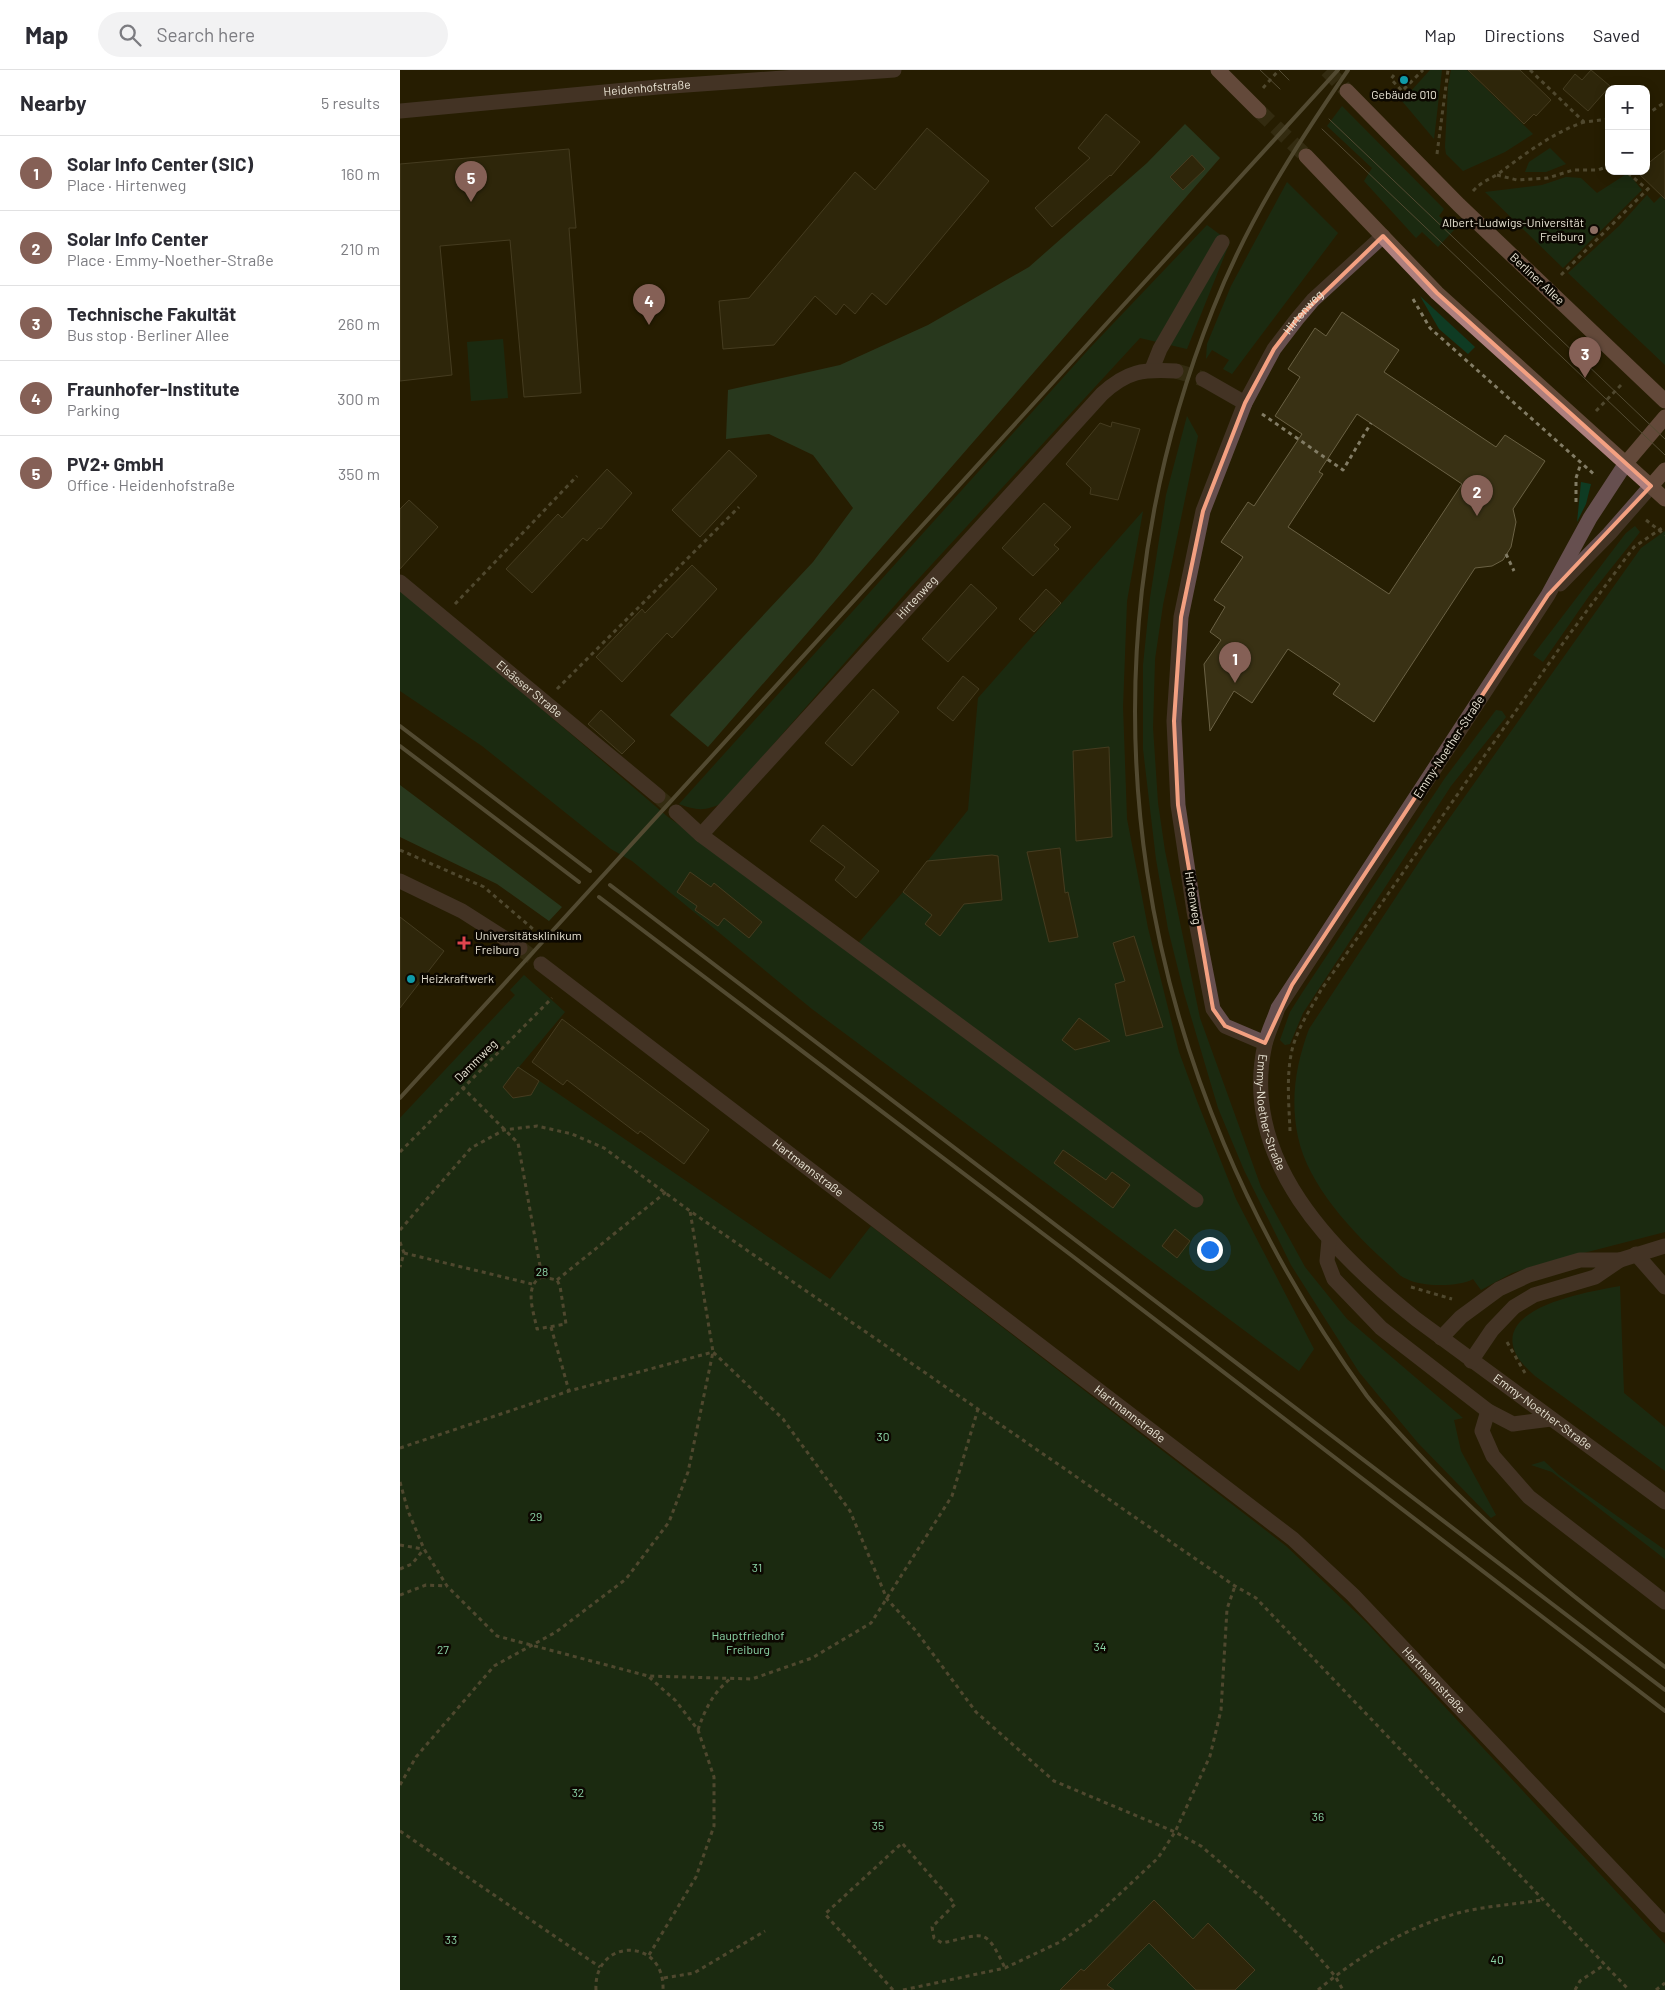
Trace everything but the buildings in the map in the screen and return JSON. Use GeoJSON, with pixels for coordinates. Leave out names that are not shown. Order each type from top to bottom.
{"type":"FeatureCollection","features":[{"type":"Feature","properties":{"kind":"main road"},"geometry":{"type":"LineString","coordinates":[[1218,70],[1259,111]]}},
{"type":"Feature","properties":{"kind":"main road","name":"Berliner Allee"},"geometry":{"type":"LineString","coordinates":[[1347,91],[1459,205],[1665,401]]}},
{"type":"Feature","properties":{"kind":"main road"},"geometry":{"type":"LineString","coordinates":[[1306,156],[1437,293],[1665,499]]}},
{"type":"Feature","properties":{"kind":"main road"},"geometry":{"type":"LineString","coordinates":[[1626,463],[1665,417]]}},
{"type":"Feature","properties":{"kind":"main road"},"geometry":{"type":"LineString","coordinates":[[1652,486],[1665,470]]}},
{"type":"Feature","properties":{"kind":"street","name":"Heidenhofstraße"},"geometry":{"type":"LineString","coordinates":[[400,111],[658,87],[894,70]]}},
{"type":"Feature","properties":{"kind":"street","name":"Hirtenweg"},"geometry":{"type":"LineString","coordinates":[[1265,1043],[1224,1026],[1213,1009],[1194,911],[1178,805],[1174,721],[1181,617],[1204,512],[1245,402],[1274,349],[1296,319],[1313,300],[1383,236]]}},
{"type":"Feature","properties":{"kind":"street"},"geometry":{"type":"LineString","coordinates":[[1152,369],[1160,349],[1222,242]]}},
{"type":"Feature","properties":{"kind":"street","name":"Hirtenweg"},"geometry":{"type":"LineString","coordinates":[[701,836],[1102,394],[1116,381],[1130,373],[1152,369],[1176,371]]}},
{"type":"Feature","properties":{"kind":"street"},"geometry":{"type":"LineString","coordinates":[[1203,379],[1245,402]]}},
{"type":"Feature","properties":{"kind":"street","name":"Emmy-Noether-Straße"},"geometry":{"type":"LineString","coordinates":[[1626,463],[1590,518],[1548,595],[1278,1008],[1265,1043],[1261,1090],[1266,1133],[1283,1173],[1329,1240],[1376,1287],[1441,1338],[1665,1502]]}},
{"type":"Feature","properties":{"kind":"street","name":"Emmy-Noether-Straße"},"geometry":{"type":"LineString","coordinates":[[1548,595],[1609,534],[1652,486]]}},
{"type":"Feature","properties":{"kind":"street","name":"Elsässer Straße"},"geometry":{"type":"LineString","coordinates":[[400,582],[658,796]]}},
{"type":"Feature","properties":{"kind":"street"},"geometry":{"type":"LineString","coordinates":[[676,812],[701,836],[1196,1200]]}},
{"type":"Feature","properties":{"kind":"street"},"geometry":{"type":"LineString","coordinates":[[400,881],[462,911],[520,948]]}},
{"type":"Feature","properties":{"kind":"street","name":"Hartmannstraße"},"geometry":{"type":"LineString","coordinates":[[540,964],[1293,1540],[1353,1596],[1665,1925]]}},
{"type":"Feature","properties":{"kind":"street"},"geometry":{"type":"LineString","coordinates":[[1329,1240],[1327,1261],[1334,1279],[1381,1328],[1488,1411],[1513,1424],[1551,1420]]}},
{"type":"Feature","properties":{"kind":"street"},"geometry":{"type":"LineString","coordinates":[[1471,1361],[1492,1330],[1514,1306],[1534,1295],[1595,1277],[1620,1260],[1665,1246]]}},
{"type":"Feature","properties":{"kind":"street"},"geometry":{"type":"LineString","coordinates":[[1636,1254],[1665,1288]]}},
{"type":"Feature","properties":{"kind":"street"},"geometry":{"type":"LineString","coordinates":[[1441,1338],[1461,1317],[1499,1289],[1529,1275],[1580,1260],[1620,1260]]}},
{"type":"Feature","properties":{"kind":"street"},"geometry":{"type":"LineString","coordinates":[[1488,1411],[1482,1431],[1493,1456],[1528,1497],[1665,1602]]}},
{"type":"Feature","properties":{"kind":"path"},"geometry":{"type":"LineString","coordinates":[[1394,75],[1391,79],[1402,91],[1423,70]]}},
{"type":"Feature","properties":{"kind":"path"},"geometry":{"type":"LineString","coordinates":[[1437,155],[1448,70]]}},
{"type":"Feature","properties":{"kind":"path"},"geometry":{"type":"LineString","coordinates":[[1530,70],[1584,122]]}},
{"type":"Feature","properties":{"kind":"path"},"geometry":{"type":"LineString","coordinates":[[1650,112],[1665,102]]}},
{"type":"Feature","properties":{"kind":"path"},"geometry":{"type":"LineString","coordinates":[[1472,191],[1481,181],[1496,175],[1518,157],[1584,122],[1605,120]]}},
{"type":"Feature","properties":{"kind":"path"},"geometry":{"type":"LineString","coordinates":[[1496,175],[1517,180],[1548,178],[1573,170],[1598,170],[1605,167]]}},
{"type":"Feature","properties":{"kind":"path"},"geometry":{"type":"LineString","coordinates":[[1630,175],[1647,189]]}},
{"type":"Feature","properties":{"kind":"path"},"geometry":{"type":"LineString","coordinates":[[1561,275],[1651,186]]}},
{"type":"Feature","properties":{"kind":"path"},"geometry":{"type":"LineString","coordinates":[[1408,292],[1430,328],[1581,463]]}},
{"type":"Feature","properties":{"kind":"path"},"geometry":{"type":"LineString","coordinates":[[1563,447],[1634,371]]}},
{"type":"Feature","properties":{"kind":"path"},"geometry":{"type":"LineString","coordinates":[[1245,402],[1343,470],[1371,423]]}},
{"type":"Feature","properties":{"kind":"path"},"geometry":{"type":"LineString","coordinates":[[443,618],[576,476]]}},
{"type":"Feature","properties":{"kind":"path"},"geometry":{"type":"LineString","coordinates":[[544,702],[739,507]]}},
{"type":"Feature","properties":{"kind":"path"},"geometry":{"type":"LineString","coordinates":[[1290,1131],[1289,1086],[1292,1049],[1321,990],[1566,639],[1634,547],[1665,526]]}},
{"type":"Feature","properties":{"kind":"path"},"geometry":{"type":"LineString","coordinates":[[1660,531],[1665,535]]}},
{"type":"Feature","properties":{"kind":"path"},"geometry":{"type":"LineString","coordinates":[[1506,554],[1514,571]]}},
{"type":"Feature","properties":{"kind":"path"},"geometry":{"type":"LineString","coordinates":[[400,850],[484,887],[533,929]]}},
{"type":"Feature","properties":{"kind":"path","name":"Dammweg"},"geometry":{"type":"LineString","coordinates":[[400,1152],[566,983]]}},
{"type":"Feature","properties":{"kind":"path"},"geometry":{"type":"LineString","coordinates":[[462,1087],[518,1143],[542,1277]]}},
{"type":"Feature","properties":{"kind":"path"},"geometry":{"type":"LineString","coordinates":[[400,1230],[471,1148],[504,1130],[537,1126],[572,1134],[604,1148],[690,1211],[1235,1586],[1256,1598],[1604,1966],[1629,1990]]}},
{"type":"Feature","properties":{"kind":"path"},"geometry":{"type":"LineString","coordinates":[[557,1280],[666,1192]]}},
{"type":"Feature","properties":{"kind":"path"},"geometry":{"type":"LineString","coordinates":[[400,1785],[416,1757],[494,1666],[532,1647],[556,1632],[626,1579],[669,1522],[688,1472],[713,1352],[690,1211]]}},
{"type":"Feature","properties":{"kind":"path"},"geometry":{"type":"LineString","coordinates":[[400,1242],[404,1253],[400,1267]]}},
{"type":"Feature","properties":{"kind":"path"},"geometry":{"type":"LineString","coordinates":[[404,1253],[532,1284]]}},
{"type":"Feature","properties":{"kind":"path"},"geometry":{"type":"LineString","coordinates":[[542,1277],[557,1280],[560,1286],[566,1324],[537,1329],[531,1290],[532,1284],[542,1277]]}},
{"type":"Feature","properties":{"kind":"path"},"geometry":{"type":"LineString","coordinates":[[551,1327],[569,1391]]}},
{"type":"Feature","properties":{"kind":"path"},"geometry":{"type":"LineString","coordinates":[[400,1448],[569,1391],[713,1352]]}},
{"type":"Feature","properties":{"kind":"path"},"geometry":{"type":"LineString","coordinates":[[713,1352],[783,1419],[850,1511],[887,1599],[916,1631],[976,1712],[1054,1780],[1175,1832],[1201,1846],[1261,1897],[1306,1942],[1335,1976],[1343,1990]]}},
{"type":"Feature","properties":{"kind":"path"},"geometry":{"type":"LineString","coordinates":[[400,1482],[408,1511],[424,1549],[447,1586],[497,1636],[532,1647],[648,1676],[752,1678],[812,1658],[871,1623],[952,1496],[978,1409]]}},
{"type":"Feature","properties":{"kind":"path"},"geometry":{"type":"LineString","coordinates":[[400,1545],[424,1549]]}},
{"type":"Feature","properties":{"kind":"path"},"geometry":{"type":"LineString","coordinates":[[400,1569],[412,1564],[424,1549]]}},
{"type":"Feature","properties":{"kind":"path"},"geometry":{"type":"LineString","coordinates":[[400,1595],[426,1585],[447,1586]]}},
{"type":"Feature","properties":{"kind":"path"},"geometry":{"type":"LineString","coordinates":[[903,1990],[1005,1968],[1060,1942],[1094,1918],[1158,1858],[1175,1832],[1210,1756],[1221,1710],[1227,1609],[1235,1586]]}},
{"type":"Feature","properties":{"kind":"path"},"geometry":{"type":"LineString","coordinates":[[648,1676],[676,1701],[698,1730],[714,1777],[714,1826],[696,1877],[649,1955]]}},
{"type":"Feature","properties":{"kind":"path"},"geometry":{"type":"LineString","coordinates":[[698,1730],[705,1710],[716,1690],[731,1678]]}},
{"type":"Feature","properties":{"kind":"path"},"geometry":{"type":"LineString","coordinates":[[400,1832],[600,1967]]}},
{"type":"Feature","properties":{"kind":"path"},"geometry":{"type":"LineString","coordinates":[[893,1990],[825,1914],[902,1843],[954,1904],[932,1927],[934,1938],[942,1943],[979,1936],[987,1937],[992,1941],[1005,1968]]}},
{"type":"Feature","properties":{"kind":"path"},"geometry":{"type":"LineString","coordinates":[[1318,1990],[1335,1976],[1396,1937],[1426,1924],[1463,1912],[1542,1900]]}},
{"type":"Feature","properties":{"kind":"path"},"geometry":{"type":"LineString","coordinates":[[664,1978],[694,1973],[766,1931]]}},
{"type":"Feature","properties":{"kind":"path"},"geometry":{"type":"LineString","coordinates":[[596,1990],[596,1979],[600,1967],[609,1956],[622,1950],[636,1950],[649,1955],[658,1965],[664,1978],[663,1990]]}},
{"type":"Feature","properties":{"kind":"path"},"geometry":{"type":"LineString","coordinates":[[1575,1990],[1580,1981],[1604,1966]]}},
{"type":"Feature","properties":{"kind":"path"},"geometry":{"type":"LineString","coordinates":[[1656,1990],[1665,1983]]}},
{"type":"Feature","properties":{"kind":"highlighted area"},"geometry":{"type":"Polygon","coordinates":[[[1383,236],[1437,293],[1651,486],[1548,595],[1292,985],[1265,1043],[1225,1026],[1213,1009],[1178,805],[1174,721],[1181,617],[1203,511],[1245,403],[1274,349],[1297,319],[1383,236]]]}},
{"type":"Feature","properties":{"kind":"green space"},"geometry":{"type":"Polygon","coordinates":[[[1430,70],[1442,70],[1434,139],[1402,101],[1430,70]]]}},
{"type":"Feature","properties":{"kind":"green space"},"geometry":{"type":"Polygon","coordinates":[[[1451,70],[1467,70],[1533,134],[1505,152],[1463,171],[1446,154],[1445,147],[1448,86],[1451,70]]]}},
{"type":"Feature","properties":{"kind":"green space"},"geometry":{"type":"Polygon","coordinates":[[[1342,106],[1444,209],[1439,216],[1454,230],[1438,247],[1422,232],[1416,238],[1364,181],[1372,168],[1327,126],[1342,106]]]}},
{"type":"Feature","properties":{"kind":"green space"},"geometry":{"type":"Polygon","coordinates":[[[1185,124],[1220,158],[708,747],[670,715],[813,562],[853,508],[813,455],[769,434],[726,439],[728,390],[840,365],[928,325],[1029,267],[1147,163],[1185,124]]]}},
{"type":"Feature","properties":{"kind":"green space"},"geometry":{"type":"Polygon","coordinates":[[[1550,148],[1566,164],[1546,172],[1525,172],[1529,162],[1550,148]]]}},
{"type":"Feature","properties":{"kind":"green space"},"geometry":{"type":"Polygon","coordinates":[[[1625,175],[1630,175],[1642,190],[1563,268],[1485,192],[1542,185],[1566,177],[1581,178],[1597,193],[1625,175]]]}},
{"type":"Feature","properties":{"kind":"green space"},"geometry":{"type":"Polygon","coordinates":[[[1287,182],[1338,233],[1232,374],[1223,369],[1229,360],[1212,350],[1206,359],[1207,344],[1231,286],[1287,182]]]}},
{"type":"Feature","properties":{"kind":"green space"},"geometry":{"type":"Polygon","coordinates":[[[1647,195],[1654,203],[1661,196],[1665,200],[1665,365],[1568,273],[1619,226],[1647,195]]]}},
{"type":"Feature","properties":{"kind":"green space"},"geometry":{"type":"Polygon","coordinates":[[[1207,225],[1230,242],[1187,349],[1140,338],[910,588],[722,803],[711,808],[701,809],[679,804],[1089,349],[1207,225]]]}},
{"type":"Feature","properties":{"kind":"green space"},"geometry":{"type":"Polygon","coordinates":[[[1420,296],[1475,347],[1468,354],[1439,329],[1420,296]]]}},
{"type":"Feature","properties":{"kind":"green space"},"geometry":{"type":"Polygon","coordinates":[[[503,339],[508,398],[471,401],[467,342],[503,339]]]}},
{"type":"Feature","properties":{"kind":"green space"},"geometry":{"type":"Polygon","coordinates":[[[1187,416],[1198,436],[1163,605],[1155,659],[1153,728],[1158,803],[1165,851],[1200,1018],[1261,1187],[1305,1267],[1347,1319],[1463,1418],[1454,1420],[1461,1451],[1496,1515],[1491,1518],[1418,1443],[1359,1372],[1291,1265],[1244,1170],[1218,1108],[1184,993],[1168,929],[1156,859],[1143,749],[1143,665],[1150,598],[1166,495],[1187,416]]]}},
{"type":"Feature","properties":{"kind":"green space"},"geometry":{"type":"Polygon","coordinates":[[[1581,482],[1591,484],[1586,504],[1577,522],[1581,482]]]}},
{"type":"Feature","properties":{"kind":"green space"},"geometry":{"type":"Polygon","coordinates":[[[1143,511],[1127,601],[1123,707],[1127,819],[1148,928],[1179,1052],[1236,1199],[1314,1349],[1299,1371],[812,1009],[632,861],[611,849],[482,746],[400,691],[400,588],[668,817],[854,948],[903,892],[968,810],[978,698],[1143,511]]]}},
{"type":"Feature","properties":{"kind":"green space"},"geometry":{"type":"Polygon","coordinates":[[[1635,526],[1640,532],[1589,596],[1543,662],[1533,655],[1626,533],[1635,526]]]}},
{"type":"Feature","properties":{"kind":"green space"},"geometry":{"type":"Polygon","coordinates":[[[1665,531],[1665,1232],[1537,1265],[1512,1273],[1481,1290],[1473,1279],[1450,1285],[1431,1285],[1414,1282],[1400,1275],[1361,1238],[1334,1207],[1311,1173],[1298,1137],[1295,1109],[1296,1082],[1304,1042],[1309,1029],[1427,850],[1641,548],[1665,531]]]}},
{"type":"Feature","properties":{"kind":"green space"},"geometry":{"type":"Polygon","coordinates":[[[1496,710],[1502,711],[1506,717],[1451,786],[1303,1013],[1290,1044],[1285,1045],[1280,1040],[1290,1012],[1445,778],[1496,710]]]}},
{"type":"Feature","properties":{"kind":"green space"},"geometry":{"type":"Polygon","coordinates":[[[400,785],[562,907],[549,921],[497,884],[400,837],[400,785]]]}},
{"type":"Feature","properties":{"kind":"green space","name":"Hauptfriedhof Freiburg"},"geometry":{"type":"Polygon","coordinates":[[[524,975],[565,1012],[519,1067],[830,1279],[871,1226],[1286,1546],[1366,1622],[1665,1944],[1665,1990],[400,1990],[400,1118],[515,995],[510,990],[524,975]]]}},
{"type":"Feature","properties":{"kind":"green space"},"geometry":{"type":"Polygon","coordinates":[[[1620,1286],[1624,1393],[1665,1427],[1665,1471],[1535,1376],[1520,1360],[1514,1349],[1513,1334],[1521,1321],[1534,1311],[1571,1297],[1620,1286]]]}},
{"type":"Feature","properties":{"kind":"green space"},"geometry":{"type":"Polygon","coordinates":[[[1544,1461],[1559,1475],[1665,1550],[1665,1559],[1552,1472],[1531,1465],[1544,1461]]]}},
{"type":"Feature","properties":{"kind":"tunnel"},"geometry":{"type":"LineString","coordinates":[[1327,70],[1347,91]]}},
{"type":"Feature","properties":{"kind":"tunnel"},"geometry":{"type":"LineString","coordinates":[[1259,111],[1306,156]]}},
{"type":"Feature","properties":{"kind":"tunnel"},"geometry":{"type":"LineString","coordinates":[[1176,371],[1203,379]]}},
{"type":"Feature","properties":{"kind":"tunnel"},"geometry":{"type":"LineString","coordinates":[[658,796],[676,812]]}},
{"type":"Feature","properties":{"kind":"tunnel"},"geometry":{"type":"LineString","coordinates":[[520,948],[541,964]]}},
{"type":"Feature","properties":{"kind":"tram line"},"geometry":{"type":"LineString","coordinates":[[1260,70],[1280,89]]}},
{"type":"Feature","properties":{"kind":"tram line"},"geometry":{"type":"LineString","coordinates":[[1279,70],[1289,80]]}},
{"type":"Feature","properties":{"kind":"tram line"},"geometry":{"type":"LineString","coordinates":[[1329,119],[1665,439]]}},
{"type":"Feature","properties":{"kind":"tram line"},"geometry":{"type":"LineString","coordinates":[[1322,129],[1665,455]]}},
{"type":"Feature","properties":{"kind":"railway"},"geometry":{"type":"LineString","coordinates":[[400,1098],[1338,70]]}},
{"type":"Feature","properties":{"kind":"railway"},"geometry":{"type":"LineString","coordinates":[[1348,70],[1273,186],[1226,277],[1213,309],[1168,449],[1142,591],[1135,732],[1147,872],[1177,1010],[1224,1143],[1287,1273],[1367,1396],[1391,1424],[1474,1510],[1567,1591],[1665,1667]]}},
{"type":"Feature","properties":{"kind":"railway"},"geometry":{"type":"LineString","coordinates":[[400,726],[590,871]]}},
{"type":"Feature","properties":{"kind":"railway"},"geometry":{"type":"LineString","coordinates":[[400,746],[579,882]]}},
{"type":"Feature","properties":{"kind":"railway"},"geometry":{"type":"LineString","coordinates":[[610,885],[1665,1690]]}},
{"type":"Feature","properties":{"kind":"railway"},"geometry":{"type":"LineString","coordinates":[[599,897],[1071,1255],[1665,1711]]}},
{"type":"Feature","properties":{"kind":"place","name":"Gebäude 010"},"geometry":{"type":"Point","coordinates":[1404,80]}},
{"type":"Feature","properties":{"kind":"place","name":"PV2+ GmbH"},"geometry":{"type":"Point","coordinates":[471,202]}},
{"type":"Feature","properties":{"kind":"place","name":"Albert-Ludwigs-Universität Freiburg"},"geometry":{"type":"Point","coordinates":[1594,230]}},
{"type":"Feature","properties":{"kind":"place","name":"Fraunhofer-Institute"},"geometry":{"type":"Point","coordinates":[649,325]}},
{"type":"Feature","properties":{"kind":"place","name":"Technische Fakultät"},"geometry":{"type":"Point","coordinates":[1585,378]}},
{"type":"Feature","properties":{"kind":"place","name":"Solar Info Center"},"geometry":{"type":"Point","coordinates":[1477,516]}},
{"type":"Feature","properties":{"kind":"place","name":"Solar Info Center (SIC)"},"geometry":{"type":"Point","coordinates":[1235,683]}},
{"type":"Feature","properties":{"kind":"place","name":"Universitätsklinikum Freiburg"},"geometry":{"type":"Point","coordinates":[464,943]}},
{"type":"Feature","properties":{"kind":"place","name":"Heizkraftwerk"},"geometry":{"type":"Point","coordinates":[411,979]}},
{"type":"Feature","properties":{"kind":"park label","name":"28"},"geometry":{"type":"Point","coordinates":[542,1272]}},
{"type":"Feature","properties":{"kind":"park label","name":"30"},"geometry":{"type":"Point","coordinates":[883,1437]}},
{"type":"Feature","properties":{"kind":"park label","name":"29"},"geometry":{"type":"Point","coordinates":[536,1517]}},
{"type":"Feature","properties":{"kind":"park label","name":"31"},"geometry":{"type":"Point","coordinates":[757,1568]}},
{"type":"Feature","properties":{"kind":"park label","name":"34"},"geometry":{"type":"Point","coordinates":[1100,1647]}},
{"type":"Feature","properties":{"kind":"park label","name":"27"},"geometry":{"type":"Point","coordinates":[443,1650]}},
{"type":"Feature","properties":{"kind":"park label","name":"32"},"geometry":{"type":"Point","coordinates":[578,1793]}},
{"type":"Feature","properties":{"kind":"park label","name":"36"},"geometry":{"type":"Point","coordinates":[1318,1817]}},
{"type":"Feature","properties":{"kind":"park label","name":"35"},"geometry":{"type":"Point","coordinates":[878,1826]}},
{"type":"Feature","properties":{"kind":"park label","name":"33"},"geometry":{"type":"Point","coordinates":[451,1940]}},
{"type":"Feature","properties":{"kind":"park label","name":"40"},"geometry":{"type":"Point","coordinates":[1497,1960]}}]}
